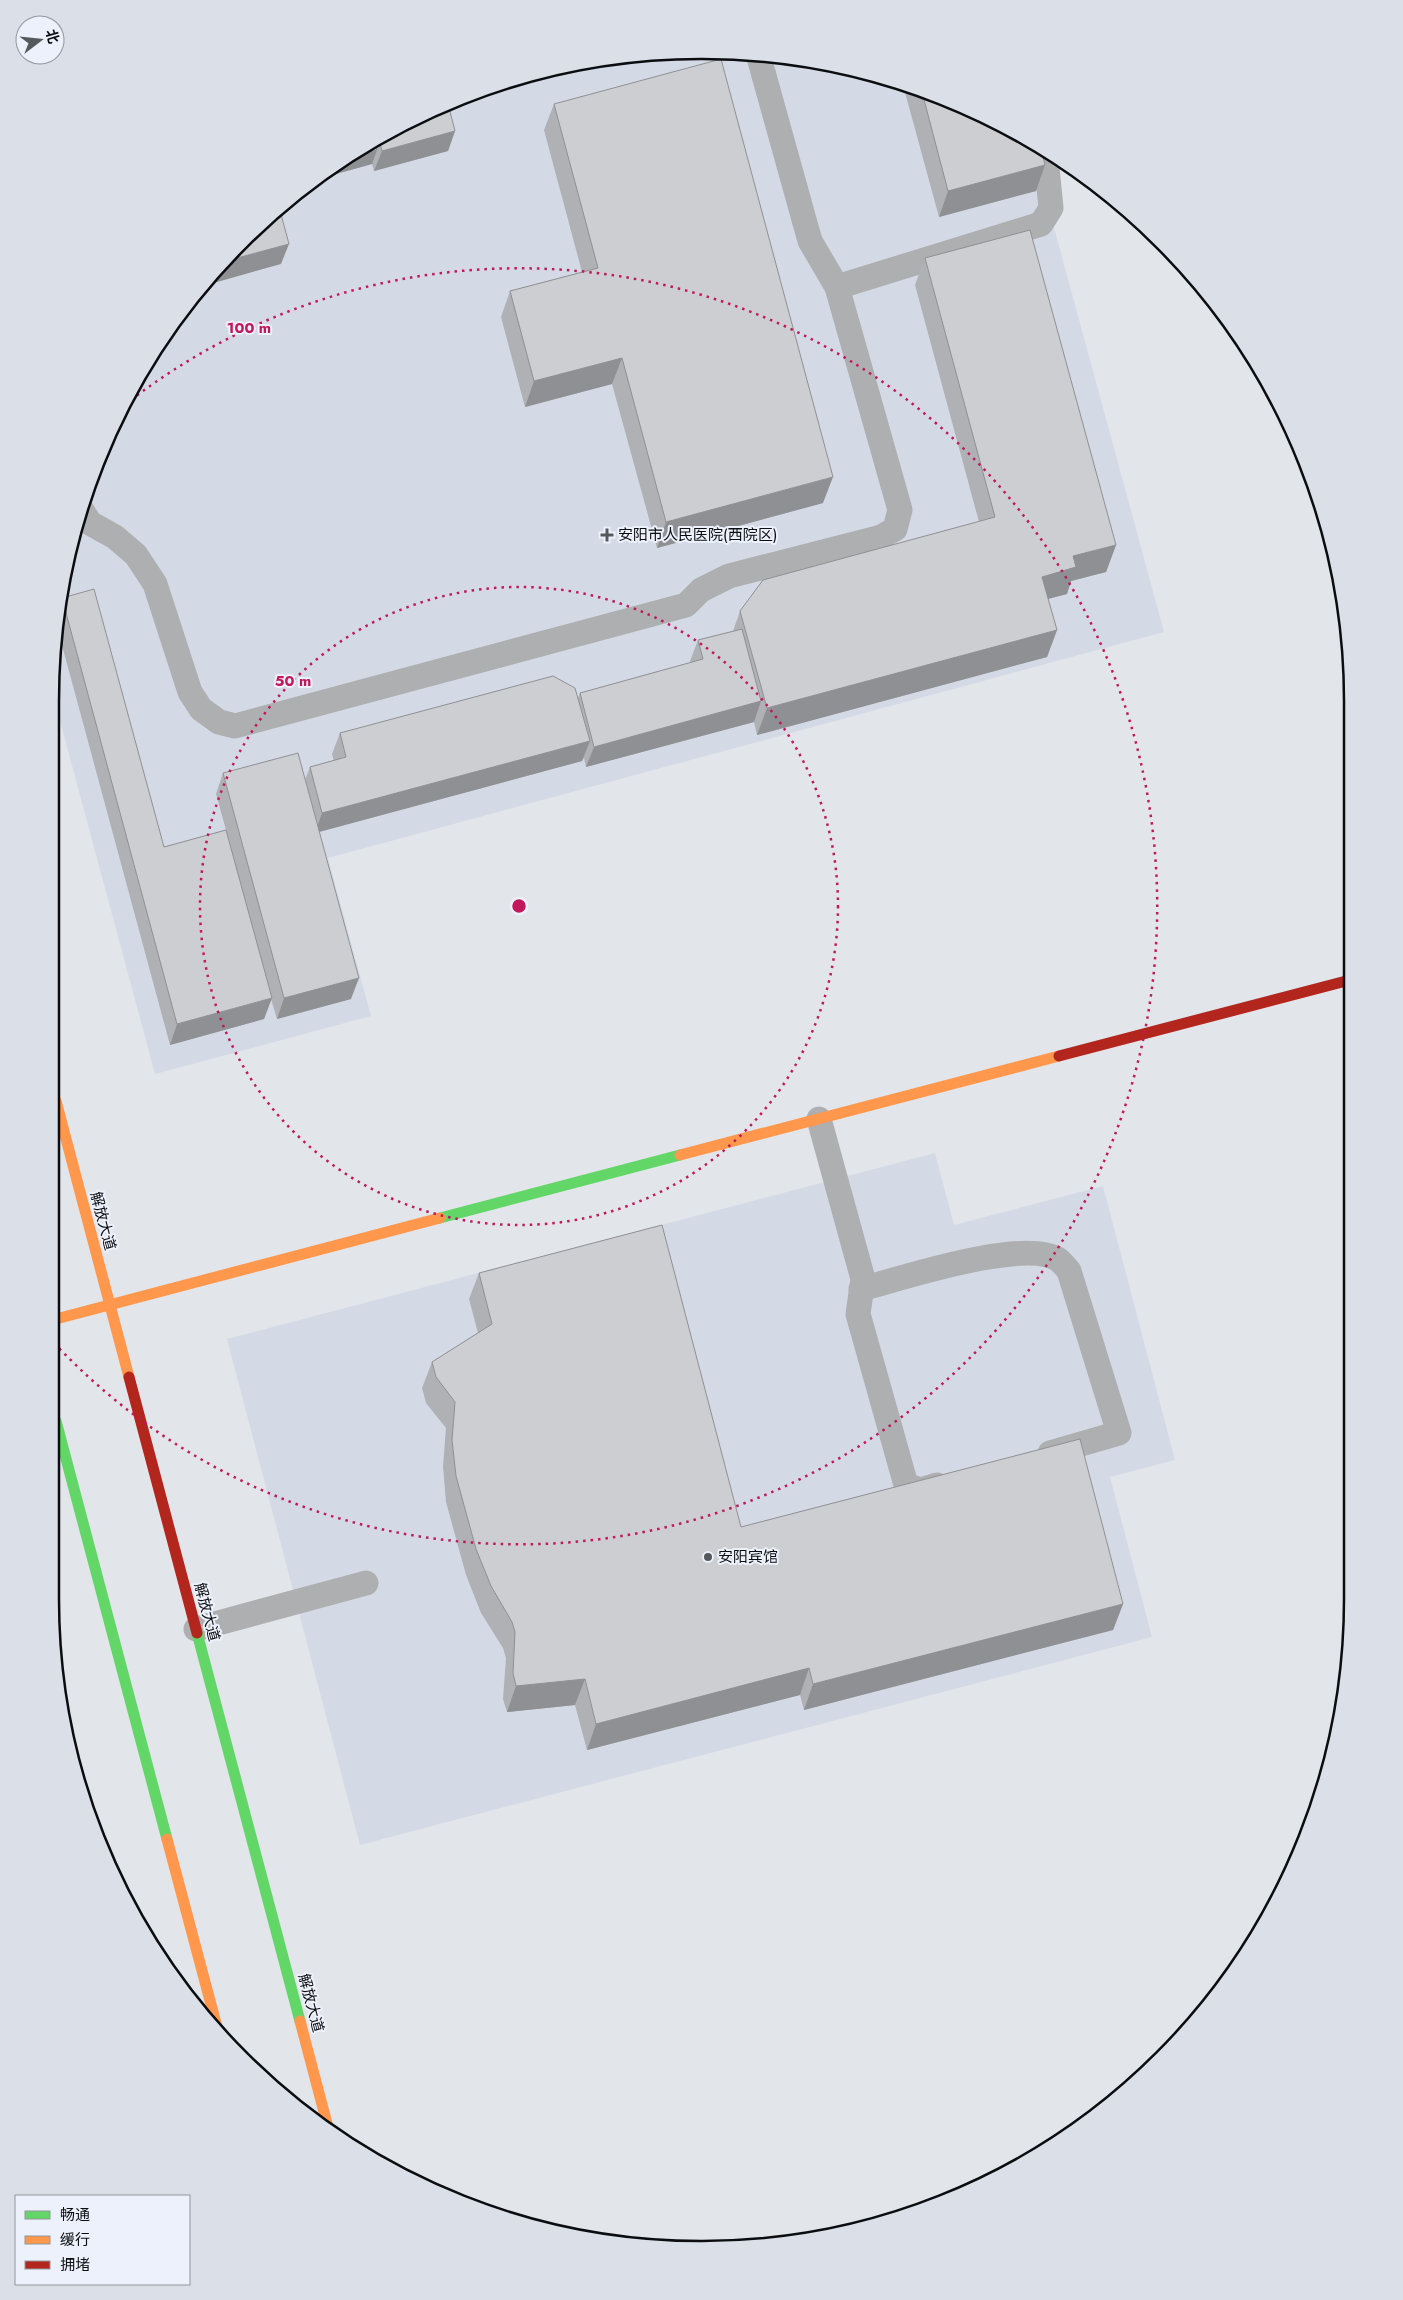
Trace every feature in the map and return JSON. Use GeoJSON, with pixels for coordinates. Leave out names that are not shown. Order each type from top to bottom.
{"type":"FeatureCollection","features":[{"type":"Feature","properties":{"kind":"main road"},"geometry":{"type":"LineString","coordinates":[[59,1318],[1344,982]]}},
{"type":"Feature","properties":{"kind":"main road","name":"解放大道"},"geometry":{"type":"LineString","coordinates":[[59,1112],[326,2120]]}},
{"type":"Feature","properties":{"kind":"main road"},"geometry":{"type":"LineString","coordinates":[[59,1431],[215,2018]]}},
{"type":"Feature","properties":{"kind":"lane"},"geometry":{"type":"LineString","coordinates":[[87,517],[90,523],[115,537],[136,555],[155,584],[190,692],[200,710],[219,722],[235,726],[686,605],[701,590],[729,576],[881,537],[895,530],[900,510],[837,287],[810,241],[760,62]]}},
{"type":"Feature","properties":{"kind":"lane"},"geometry":{"type":"LineString","coordinates":[[837,287],[1041,224],[1051,208],[1046,159]]}},
{"type":"Feature","properties":{"kind":"lane"},"geometry":{"type":"LineString","coordinates":[[820,1119],[863,1278],[858,1314],[906,1486],[921,1490],[958,1479]]}},
{"type":"Feature","properties":{"kind":"lane"},"geometry":{"type":"LineString","coordinates":[[861,1289],[972,1259],[1023,1253],[1058,1259],[1069,1271],[1119,1434],[1024,1460]]}},
{"type":"Feature","properties":{"kind":"lane"},"geometry":{"type":"LineString","coordinates":[[196,1629],[366,1584]]}},
{"type":"Feature","properties":{"kind":"shaded area","name":"安阳市人民医院(西院区)"},"geometry":{"type":"Polygon","coordinates":[[[659,60],[744,60],[827,71],[908,93],[947,108],[986,125],[1033,151],[1164,632],[328,858],[371,1016],[155,1074],[59,717],[60,659],[64,618],[71,576],[93,495],[125,417],[167,344],[218,278],[247,247],[278,218],[344,167],[417,125],[495,93],[576,71],[618,64],[659,60]]]}},
{"type":"Feature","properties":{"kind":"shaded area","name":"安阳宾馆"},"geometry":{"type":"Polygon","coordinates":[[[935,1153],[954,1225],[1103,1186],[1175,1460],[1110,1477],[1152,1637],[360,1845],[227,1339],[935,1153]]]}},
{"type":"Feature","properties":{"kind":"building"},"geometry":{"type":"Polygon","coordinates":[[[721,59],[833,477],[666,522],[622,358],[534,381],[510,291],[598,268],[554,104],[721,59]]]}},
{"type":"Feature","properties":{"kind":"building"},"geometry":{"type":"Polygon","coordinates":[[[924,99],[986,125],[1043,157],[1045,165],[948,191],[924,99]]]}},
{"type":"Feature","properties":{"kind":"building"},"geometry":{"type":"Polygon","coordinates":[[[450,111],[455,131],[382,151],[380,145],[417,125],[450,111]]]}},
{"type":"Feature","properties":{"kind":"building"},"geometry":{"type":"Polygon","coordinates":[[[281,215],[289,244],[237,258],[281,215]]]}},
{"type":"Feature","properties":{"kind":"building"},"geometry":{"type":"Polygon","coordinates":[[[1030,230],[1116,545],[1073,556],[1076,567],[1042,577],[1057,630],[767,708],[740,611],[763,580],[995,517],[925,258],[1030,230]]]}},
{"type":"Feature","properties":{"kind":"building"},"geometry":{"type":"Polygon","coordinates":[[[94,589],[164,847],[226,830],[272,998],[177,1024],[65,610],[68,596],[94,589]]]}},
{"type":"Feature","properties":{"kind":"building"},"geometry":{"type":"Polygon","coordinates":[[[742,629],[761,701],[594,747],[580,693],[703,659],[698,640],[742,629]]]}},
{"type":"Feature","properties":{"kind":"building"},"geometry":{"type":"Polygon","coordinates":[[[553,676],[575,688],[590,741],[322,813],[310,767],[346,757],[340,733],[553,676]]]}},
{"type":"Feature","properties":{"kind":"building"},"geometry":{"type":"Polygon","coordinates":[[[298,753],[359,978],[284,998],[223,773],[298,753]]]}},
{"type":"Feature","properties":{"kind":"building"},"geometry":{"type":"Polygon","coordinates":[[[662,1225],[741,1527],[1080,1439],[1123,1604],[813,1684],[809,1668],[596,1724],[585,1679],[516,1686],[513,1673],[515,1632],[512,1622],[491,1586],[476,1549],[456,1476],[452,1440],[455,1402],[436,1377],[432,1362],[492,1324],[479,1273],[662,1225]]]}},
{"type":"Feature","properties":{"kind":"traffic: fast"},"geometry":{"type":"LineString","coordinates":[[440,1218],[680,1155]]}},
{"type":"Feature","properties":{"kind":"traffic: fast"},"geometry":{"type":"LineString","coordinates":[[59,1432],[167,1839]]}},
{"type":"Feature","properties":{"kind":"traffic: fast"},"geometry":{"type":"LineString","coordinates":[[197,1633],[300,2021]]}},
{"type":"Feature","properties":{"kind":"traffic: slow"},"geometry":{"type":"LineString","coordinates":[[680,1155],[1059,1056]]}},
{"type":"Feature","properties":{"kind":"traffic: slow"},"geometry":{"type":"LineString","coordinates":[[59,1112],[129,1377]]}},
{"type":"Feature","properties":{"kind":"traffic: slow"},"geometry":{"type":"LineString","coordinates":[[59,1318],[440,1218]]}},
{"type":"Feature","properties":{"kind":"traffic: slow"},"geometry":{"type":"LineString","coordinates":[[167,1839],[215,2018]]}},
{"type":"Feature","properties":{"kind":"traffic: slow"},"geometry":{"type":"LineString","coordinates":[[300,2021],[326,2120]]}},
{"type":"Feature","properties":{"kind":"traffic: jam"},"geometry":{"type":"LineString","coordinates":[[1059,1056],[1344,982]]}},
{"type":"Feature","properties":{"kind":"traffic: jam"},"geometry":{"type":"LineString","coordinates":[[129,1377],[197,1633]]}},
{"type":"Feature","properties":{"kind":"place","name":"安阳市人民医院(西院区)"},"geometry":{"type":"Point","coordinates":[607,535]}},
{"type":"Feature","properties":{"kind":"place","name":"安阳宾馆"},"geometry":{"type":"Point","coordinates":[708,1557]}}]}
